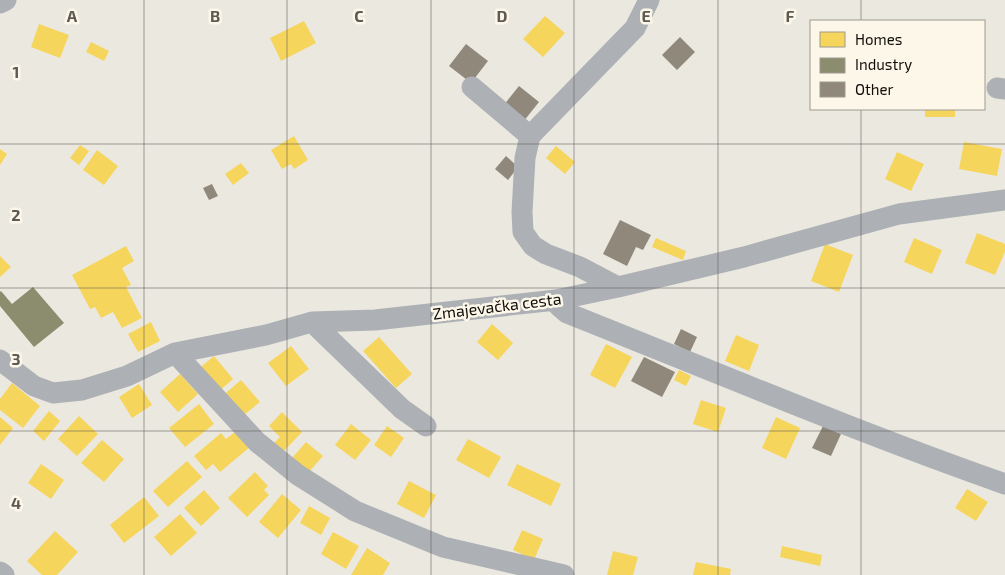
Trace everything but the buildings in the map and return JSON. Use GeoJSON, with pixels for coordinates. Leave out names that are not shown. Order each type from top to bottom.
{"type":"FeatureCollection","features":[{"type":"Feature","properties":{"kind":"street"},"geometry":{"type":"LineString","coordinates":[[0,3],[6,0]]}},
{"type":"Feature","properties":{"kind":"street"},"geometry":{"type":"LineString","coordinates":[[618,287],[546,254],[533,246],[523,232],[522,212],[525,158],[530,136],[636,28],[649,0]]}},
{"type":"Feature","properties":{"kind":"street"},"geometry":{"type":"LineString","coordinates":[[472,87],[530,136]]}},
{"type":"Feature","properties":{"kind":"street","name":"Zmajevačka cesta"},"geometry":{"type":"LineString","coordinates":[[0,360],[34,386],[53,393],[82,390],[127,376],[175,353],[266,335],[312,322],[375,320],[556,300],[744,257],[899,214],[1005,200]]}},
{"type":"Feature","properties":{"kind":"street"},"geometry":{"type":"LineString","coordinates":[[556,300],[559,306],[567,313],[912,450],[1005,484]]}},
{"type":"Feature","properties":{"kind":"street"},"geometry":{"type":"LineString","coordinates":[[312,322],[402,409],[426,426]]}},
{"type":"Feature","properties":{"kind":"street"},"geometry":{"type":"LineString","coordinates":[[175,353],[257,442],[298,475],[355,512],[443,547],[564,575]]}},
{"type":"Feature","properties":{"kind":"street"},"geometry":{"type":"LineString","coordinates":[[0,572],[4,575]]}}]}
